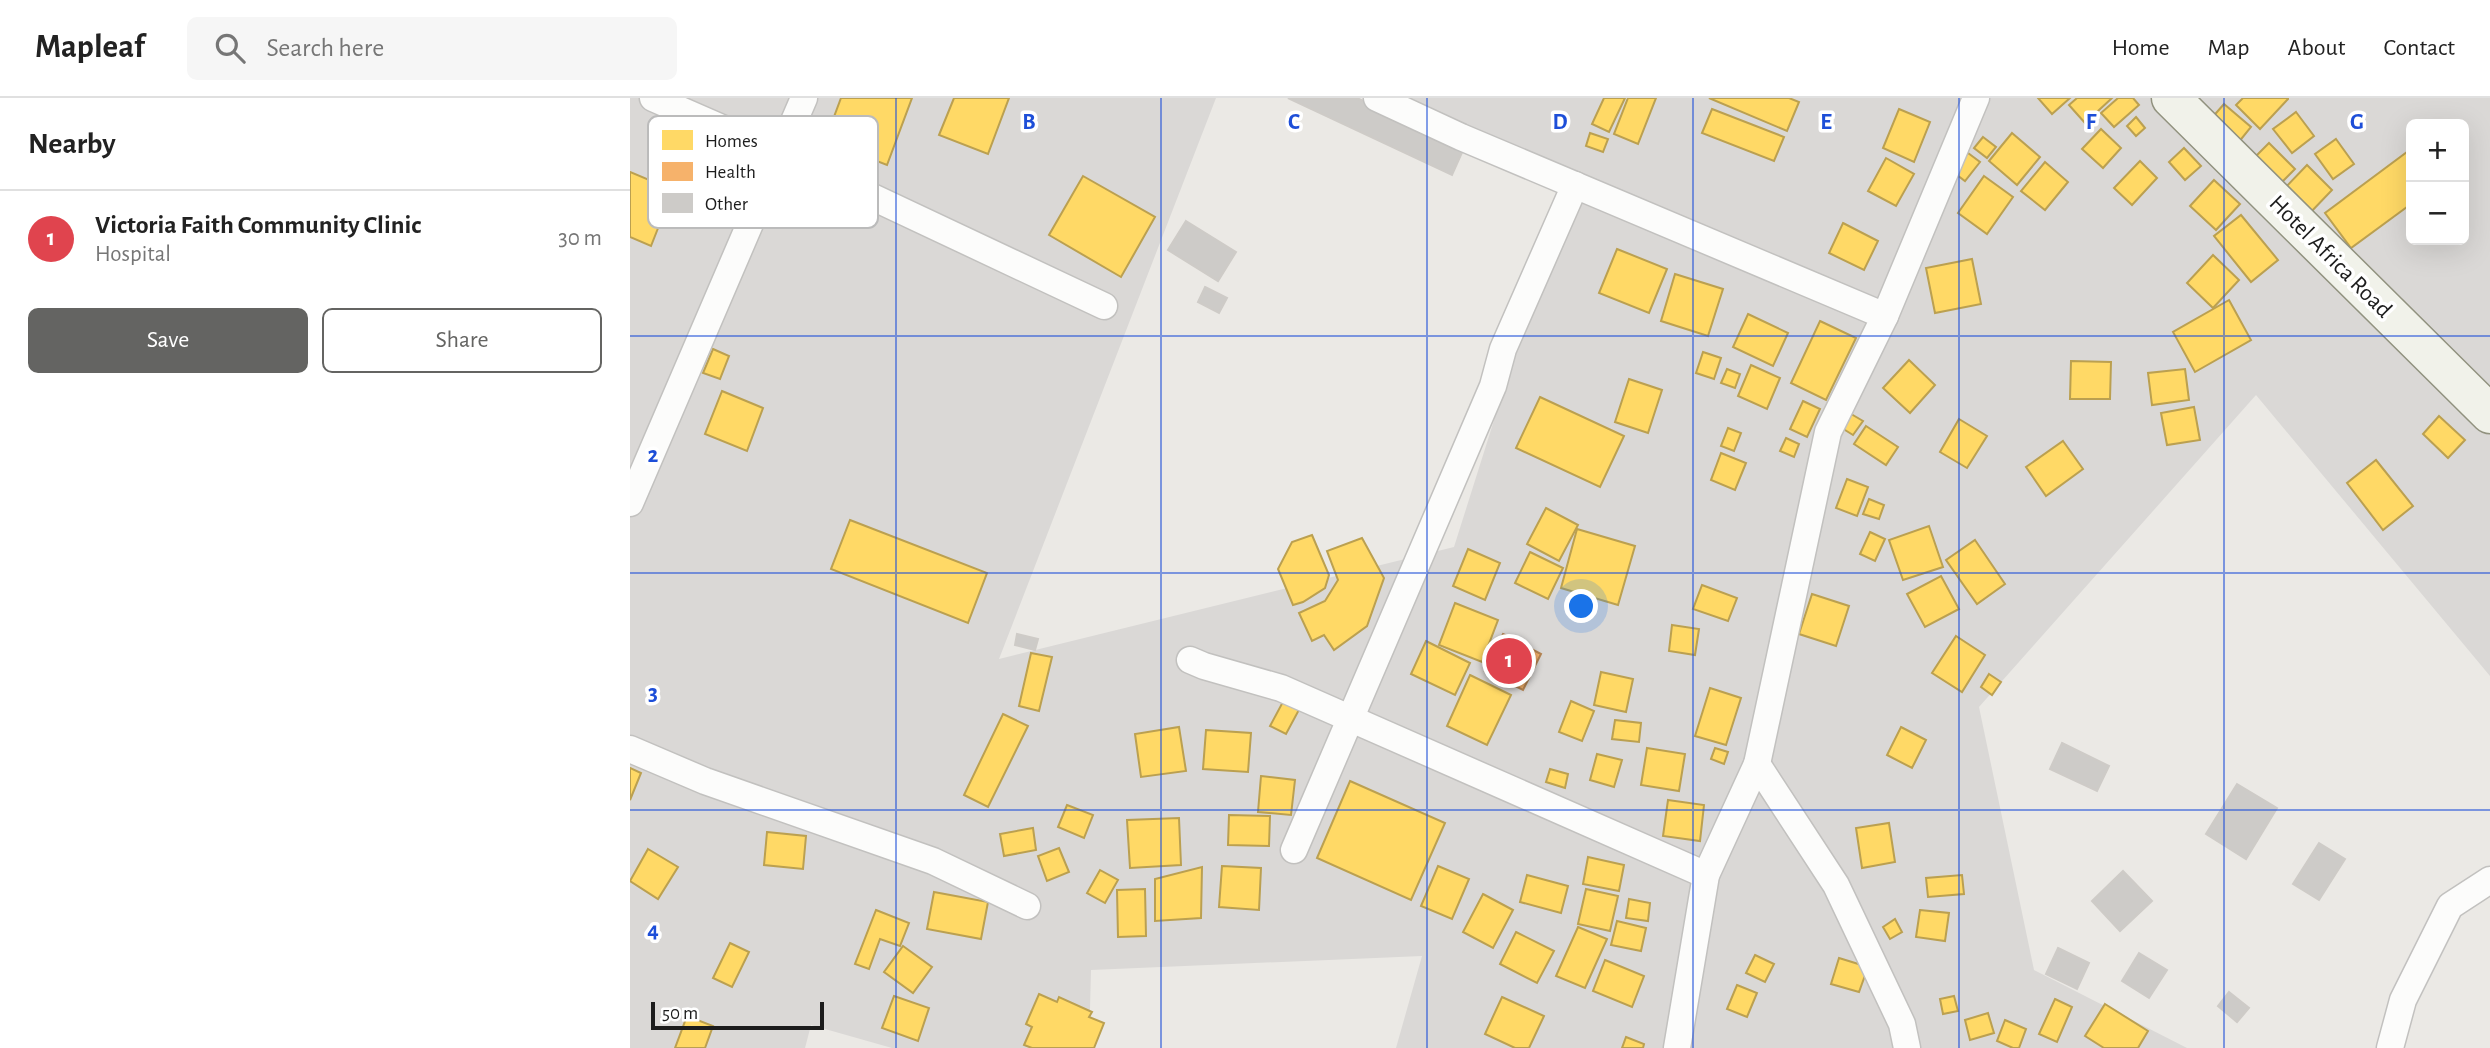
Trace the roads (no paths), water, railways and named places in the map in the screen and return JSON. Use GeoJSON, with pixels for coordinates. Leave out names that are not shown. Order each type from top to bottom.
{"type":"FeatureCollection","features":[{"type":"Feature","properties":{"kind":"street"},"geometry":{"type":"LineString","coordinates":[[653,98],[694,116]]}},
{"type":"Feature","properties":{"kind":"street"},"geometry":{"type":"LineString","coordinates":[[796,116],[804,98]]}},
{"type":"Feature","properties":{"kind":"street"},"geometry":{"type":"LineString","coordinates":[[1377,98],[1461,137],[1885,316]]}},
{"type":"Feature","properties":{"kind":"street"},"geometry":{"type":"LineString","coordinates":[[1677,1048],[1706,875],[1757,764],[1828,432],[1885,316],[1976,98]]}},
{"type":"Feature","properties":{"kind":"street","name":"Hotel Africa Road"},"geometry":{"type":"LineString","coordinates":[[2171,98],[2488,406]]}},
{"type":"Feature","properties":{"kind":"street"},"geometry":{"type":"LineString","coordinates":[[1294,850],[1493,386],[1503,349],[1575,185]]}},
{"type":"Feature","properties":{"kind":"street"},"geometry":{"type":"LineString","coordinates":[[878,200],[1104,306]]}},
{"type":"Feature","properties":{"kind":"street"},"geometry":{"type":"LineString","coordinates":[[630,503],[747,228]]}},
{"type":"Feature","properties":{"kind":"street"},"geometry":{"type":"LineString","coordinates":[[1190,660],[1281,688],[1350,721],[1706,875]]}},
{"type":"Feature","properties":{"kind":"street"},"geometry":{"type":"LineString","coordinates":[[630,749],[705,781],[933,861],[1027,906]]}},
{"type":"Feature","properties":{"kind":"street"},"geometry":{"type":"LineString","coordinates":[[1757,764],[1836,885],[1902,1024],[1907,1048]]}},
{"type":"Feature","properties":{"kind":"street"},"geometry":{"type":"LineString","coordinates":[[2390,1048],[2403,1000],[2450,906],[2490,880]]}},
{"type":"Feature","properties":{"kind":"place","name":"Victoria Faith Community Clinic"},"geometry":{"type":"Point","coordinates":[1509,661]}}]}
